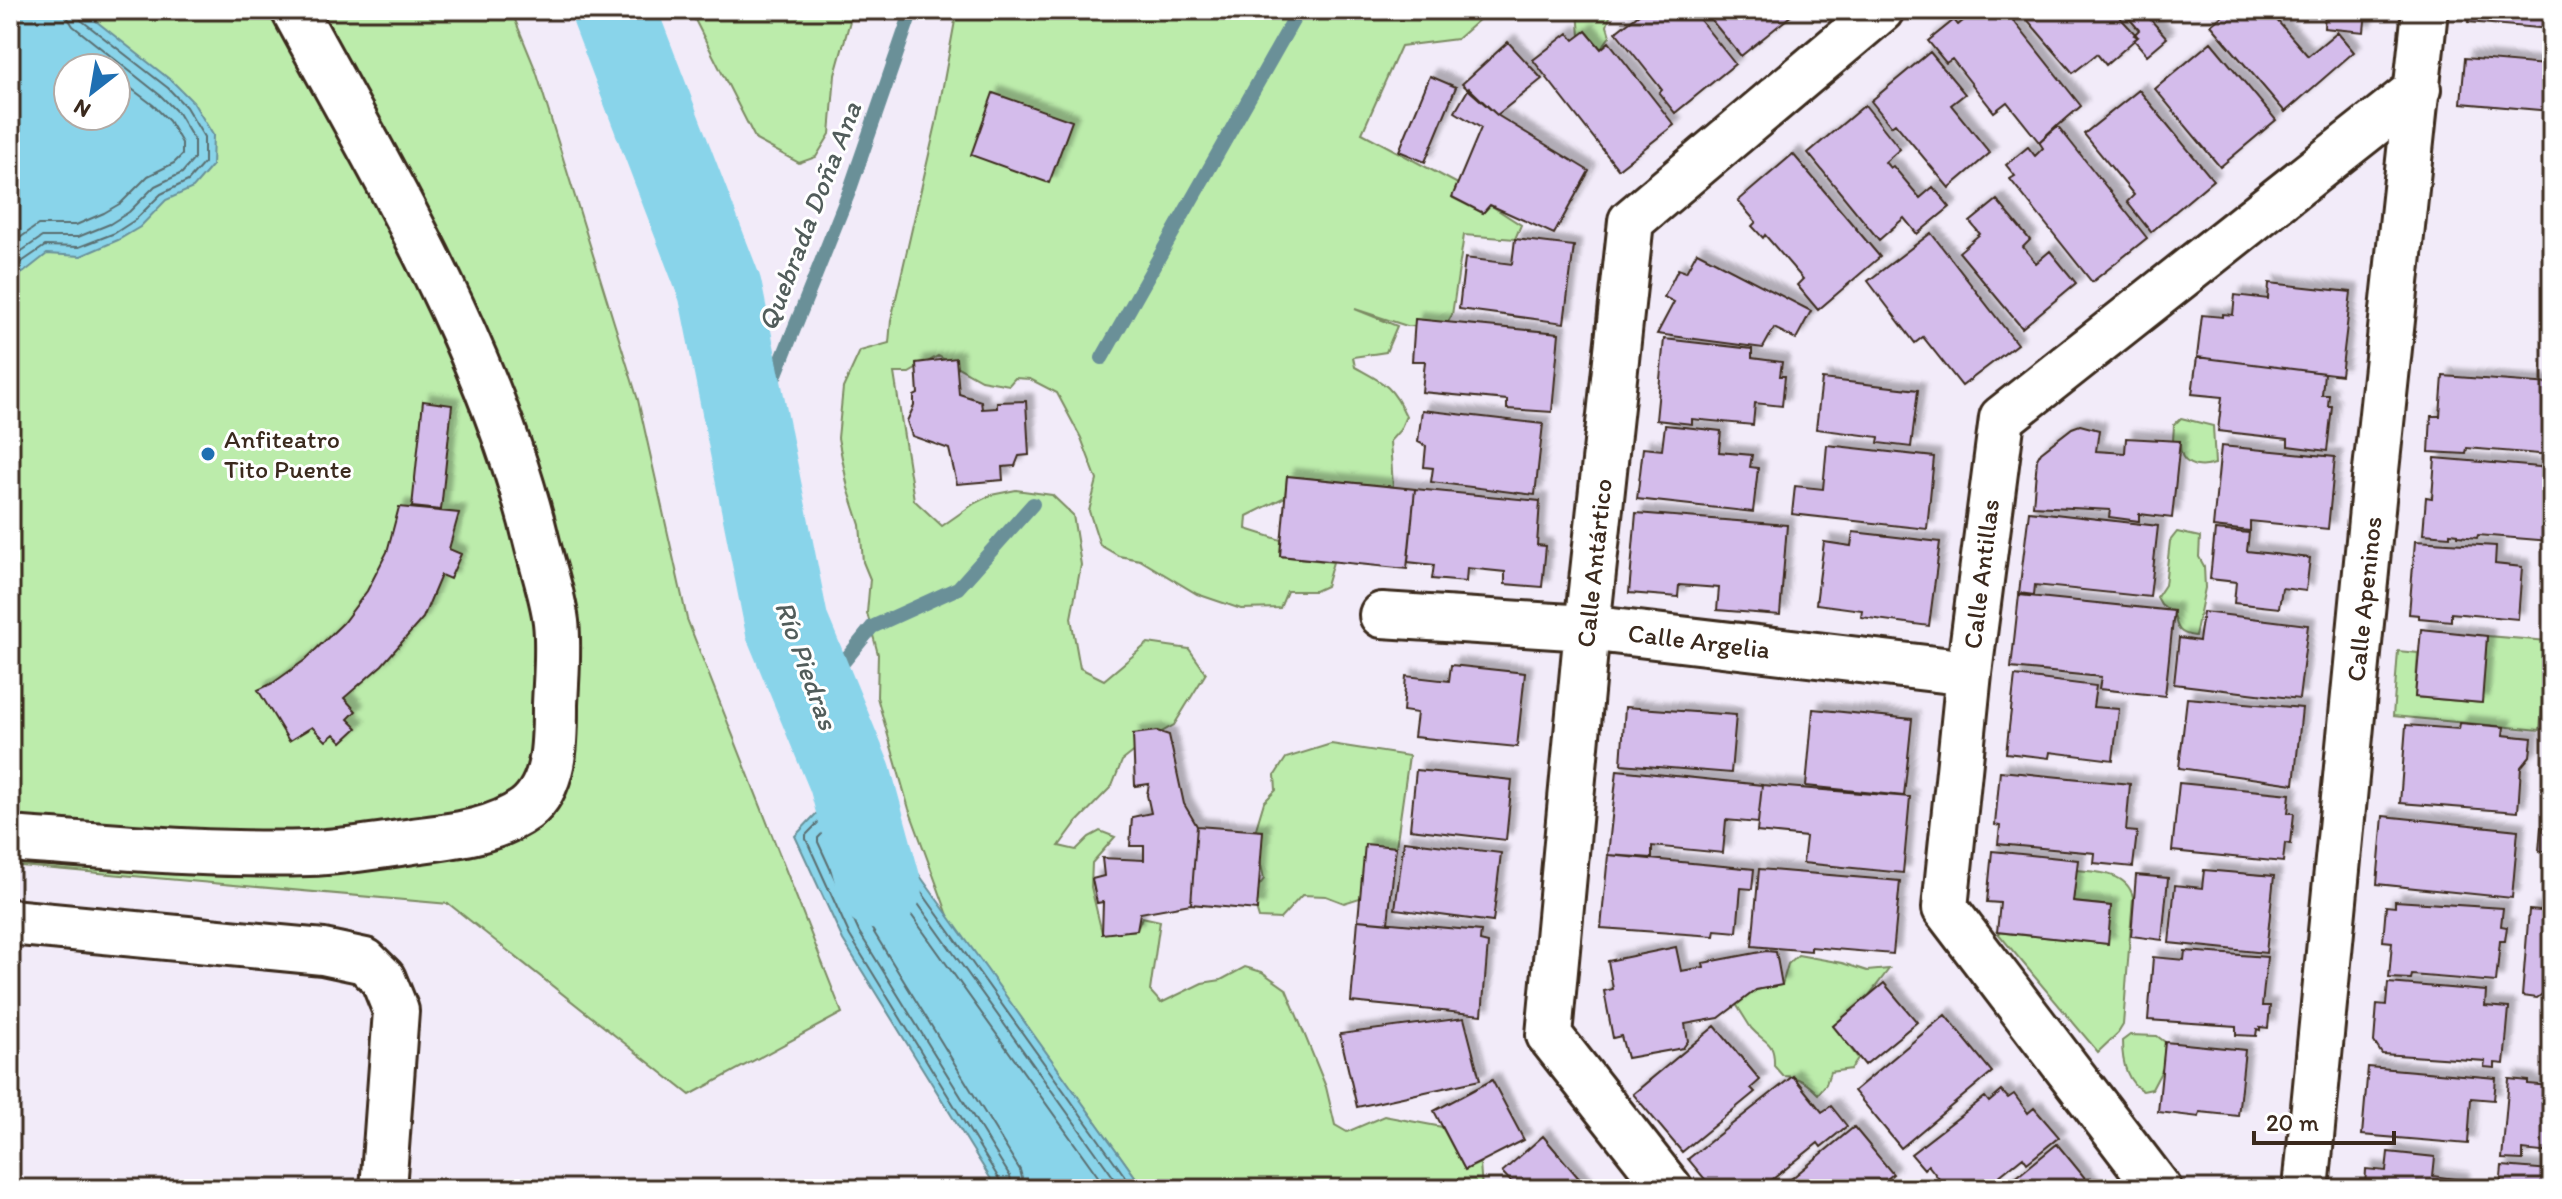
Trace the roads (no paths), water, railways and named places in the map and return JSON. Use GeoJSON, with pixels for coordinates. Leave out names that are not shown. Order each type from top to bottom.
{"type":"FeatureCollection","features":[{"type":"Feature","properties":{"kind":"street"},"geometry":{"type":"LineString","coordinates":[[10,839],[208,851],[311,853],[433,839],[485,828],[528,808],[542,788],[552,762],[555,741],[556,621],[528,505],[496,407],[464,331],[409,221],[294,10]]}},
{"type":"Feature","properties":{"kind":"street","name":"Calle Antártico"},"geometry":{"type":"LineString","coordinates":[[1670,1189],[1549,1035],[1587,628],[1631,221],[1881,10]]}},
{"type":"Feature","properties":{"kind":"street","name":"Calle Apeninos"},"geometry":{"type":"LineString","coordinates":[[2306,1189],[2374,489],[2425,10]]}},
{"type":"Feature","properties":{"kind":"street","name":"Calle Antillas"},"geometry":{"type":"LineString","coordinates":[[2159,1189],[1945,908],[1969,673],[2002,418],[2418,89]]}},
{"type":"Feature","properties":{"kind":"street","name":"Calle Argelia"},"geometry":{"type":"LineString","coordinates":[[1382,615],[1587,628],[1969,673]]}},
{"type":"Feature","properties":{"kind":"street"},"geometry":{"type":"LineString","coordinates":[[10,922],[323,952],[365,961],[383,979],[396,1011],[383,1189]]}},
{"type":"Feature","properties":{"kind":"water"},"geometry":{"type":"Polygon","coordinates":[[[10,10],[82,10],[173,82],[193,102],[213,135],[212,166],[193,188],[166,200],[140,227],[118,240],[81,256],[47,254],[10,279],[10,10]]]}},
{"type":"Feature","properties":{"kind":"water"},"geometry":{"type":"Polygon","coordinates":[[[850,778],[1144,1189],[997,1189],[843,940],[795,836],[850,778]]]}},
{"type":"Feature","properties":{"kind":"waterway","name":"Río Piedras"},"geometry":{"type":"LineString","coordinates":[[613,10],[720,289],[787,626],[850,778],[880,888]]}},
{"type":"Feature","properties":{"kind":"waterway","name":"Quebrada Doña Ana"},"geometry":{"type":"LineString","coordinates":[[750,439],[849,192],[912,10]]}},
{"type":"Feature","properties":{"kind":"waterway"},"geometry":{"type":"LineString","coordinates":[[1102,358],[1299,10]]}},
{"type":"Feature","properties":{"kind":"waterway"},"geometry":{"type":"LineString","coordinates":[[816,696],[872,627],[958,588],[1033,504]]}},
{"type":"Feature","properties":{"kind":"place","name":"Anfiteatro Tito Puente"},"geometry":{"type":"Point","coordinates":[208,454]}}]}
